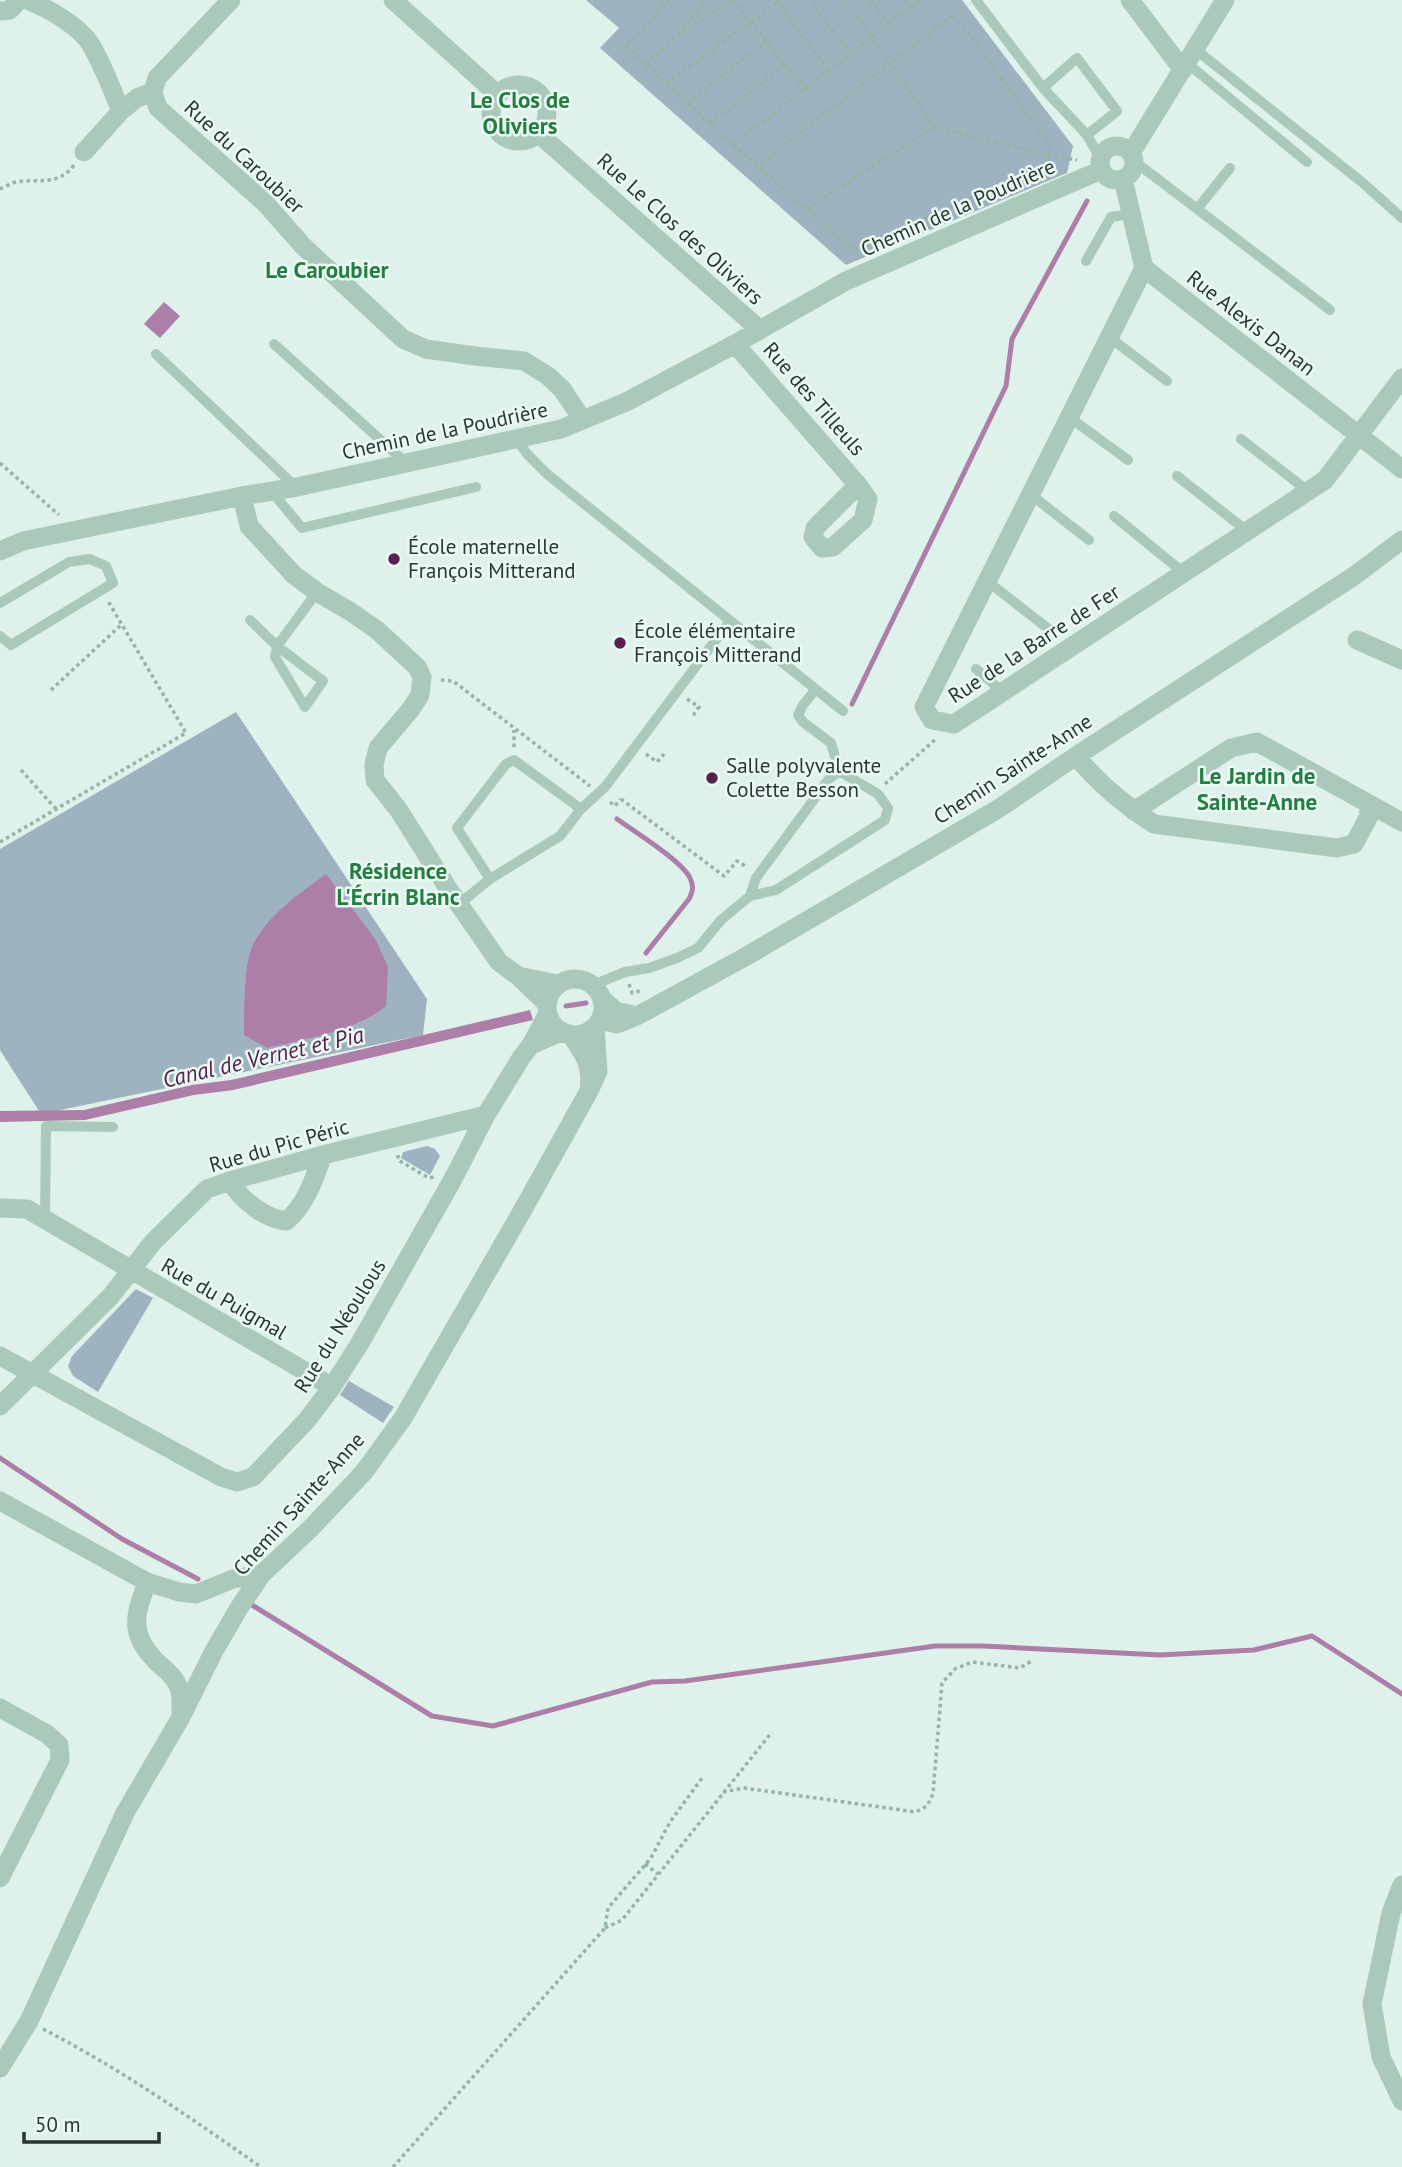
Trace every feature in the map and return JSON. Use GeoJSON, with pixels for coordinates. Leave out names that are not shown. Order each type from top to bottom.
{"type":"FeatureCollection","features":[{"type":"Feature","properties":{"kind":"street"},"geometry":{"type":"LineString","coordinates":[[0,11],[10,10],[19,0]]}},
{"type":"Feature","properties":{"kind":"street"},"geometry":{"type":"LineString","coordinates":[[27,0],[44,6],[63,18],[90,43],[121,111]]}},
{"type":"Feature","properties":{"kind":"street"},"geometry":{"type":"LineString","coordinates":[[84,152],[137,97],[153,92],[157,78],[231,0]]}},
{"type":"Feature","properties":{"kind":"street"},"geometry":{"type":"LineString","coordinates":[[393,0],[498,94]]}},
{"type":"Feature","properties":{"kind":"street"},"geometry":{"type":"LineString","coordinates":[[1130,0],[1188,61]]}},
{"type":"Feature","properties":{"kind":"street"},"geometry":{"type":"LineString","coordinates":[[1133,157],[1120,146],[1108,148],[1100,164],[1110,179],[1122,180],[1132,172],[1133,157],[1225,0]]}},
{"type":"Feature","properties":{"kind":"street"},"geometry":{"type":"LineString","coordinates":[[513,85],[531,87],[539,93],[547,108],[544,127],[539,134],[522,142],[512,141],[496,130],[490,112],[492,102],[498,94],[513,85]]}},
{"type":"Feature","properties":{"kind":"street","name":"Rue du Caroubier"},"geometry":{"type":"LineString","coordinates":[[153,92],[158,108],[265,202],[304,247],[403,339],[426,349],[524,360],[562,389],[582,419]]}},
{"type":"Feature","properties":{"kind":"street","name":"Rue Le Clos des Oliviers"},"geometry":{"type":"LineString","coordinates":[[539,134],[760,330]]}},
{"type":"Feature","properties":{"kind":"street","name":"Chemin de la Poudrière"},"geometry":{"type":"LineString","coordinates":[[0,551],[23,541],[272,492],[561,429],[626,402],[846,282],[1100,164]]}},
{"type":"Feature","properties":{"kind":"street"},"geometry":{"type":"LineString","coordinates":[[1122,180],[1143,268]]}},
{"type":"Feature","properties":{"kind":"street","name":"Rue de la Barre de Fer"},"geometry":{"type":"LineString","coordinates":[[1143,268],[924,708],[932,720],[954,724],[1325,480],[1402,378]]}},
{"type":"Feature","properties":{"kind":"street","name":"Rue Alexis Danan"},"geometry":{"type":"LineString","coordinates":[[1143,268],[1402,468]]}},
{"type":"Feature","properties":{"kind":"street","name":"Rue des Tilleuls"},"geometry":{"type":"LineString","coordinates":[[735,344],[858,485]]}},
{"type":"Feature","properties":{"kind":"street"},"geometry":{"type":"LineString","coordinates":[[242,496],[249,526],[294,575],[377,630],[417,667],[422,677],[420,695],[377,748],[375,780],[398,810],[499,962],[518,976],[547,1009],[552,1024],[583,1052],[591,1071],[589,1091]]}},
{"type":"Feature","properties":{"kind":"street","name":"Chemin Sainte-Anne"},"geometry":{"type":"LineString","coordinates":[[0,2068],[29,2021],[125,1813],[181,1717],[214,1651],[262,1574],[311,1528],[364,1472],[403,1418],[522,1213],[598,1071],[598,1024],[617,1024],[637,1016],[745,957],[998,809],[1354,576],[1402,540]]}},
{"type":"Feature","properties":{"kind":"street"},"geometry":{"type":"LineString","coordinates":[[1357,640],[1402,660]]}},
{"type":"Feature","properties":{"kind":"street"},"geometry":{"type":"LineString","coordinates":[[1134,811],[1231,748],[1257,742],[1402,822]]}},
{"type":"Feature","properties":{"kind":"street"},"geometry":{"type":"LineString","coordinates":[[1076,756],[1092,776],[1154,824],[1338,848],[1354,844],[1369,816],[1368,804]]}},
{"type":"Feature","properties":{"kind":"street"},"geometry":{"type":"LineString","coordinates":[[518,976],[558,984],[576,978],[616,1010],[637,1016]]}},
{"type":"Feature","properties":{"kind":"street"},"geometry":{"type":"LineString","coordinates":[[547,1009],[550,993],[558,984]]}},
{"type":"Feature","properties":{"kind":"street"},"geometry":{"type":"LineString","coordinates":[[531,1045],[566,1034],[584,1034],[598,1024],[603,1010],[598,993]]}},
{"type":"Feature","properties":{"kind":"street","name":"Rue du Néoulous"},"geometry":{"type":"LineString","coordinates":[[0,1356],[221,1477],[237,1482],[253,1477],[307,1420],[360,1343],[486,1115],[531,1045],[547,1009]]}},
{"type":"Feature","properties":{"kind":"street","name":"Rue du Pic Péric"},"geometry":{"type":"LineString","coordinates":[[0,1406],[111,1296],[153,1242],[207,1189],[323,1155],[486,1115]]}},
{"type":"Feature","properties":{"kind":"street"},"geometry":{"type":"LineString","coordinates":[[456,1122],[466,1152]]}},
{"type":"Feature","properties":{"kind":"street"},"geometry":{"type":"LineString","coordinates":[[230,1181],[237,1193],[275,1220],[286,1221],[295,1215],[323,1155]]}},
{"type":"Feature","properties":{"kind":"street","name":"Rue du Puigmal"},"geometry":{"type":"LineString","coordinates":[[0,1208],[27,1209],[332,1387]]}},
{"type":"Feature","properties":{"kind":"street"},"geometry":{"type":"LineString","coordinates":[[0,1501],[147,1582],[178,1592],[196,1594],[233,1579],[262,1574]]}},
{"type":"Feature","properties":{"kind":"street"},"geometry":{"type":"LineString","coordinates":[[147,1582],[136,1613],[139,1639],[176,1681],[180,1690],[181,1717]]}},
{"type":"Feature","properties":{"kind":"street"},"geometry":{"type":"LineString","coordinates":[[0,1708],[47,1734],[59,1745],[60,1760],[7,1845],[0,1878]]}},
{"type":"Feature","properties":{"kind":"street"},"geometry":{"type":"LineString","coordinates":[[1402,1885],[1391,1913],[1372,2004],[1381,2057],[1402,2101]]}},
{"type":"Feature","properties":{"kind":"lane"},"geometry":{"type":"LineString","coordinates":[[976,0],[1043,88],[1087,135],[1100,164]]}},
{"type":"Feature","properties":{"kind":"lane"},"geometry":{"type":"LineString","coordinates":[[1043,88],[1077,58],[1117,111],[1087,135]]}},
{"type":"Feature","properties":{"kind":"lane"},"geometry":{"type":"LineString","coordinates":[[1188,61],[1307,162]]}},
{"type":"Feature","properties":{"kind":"lane"},"geometry":{"type":"LineString","coordinates":[[1188,61],[1363,183],[1402,218]]}},
{"type":"Feature","properties":{"kind":"lane"},"geometry":{"type":"LineString","coordinates":[[1133,157],[1330,310]]}},
{"type":"Feature","properties":{"kind":"lane"},"geometry":{"type":"LineString","coordinates":[[1197,209],[1230,168]]}},
{"type":"Feature","properties":{"kind":"lane"},"geometry":{"type":"LineString","coordinates":[[1086,261],[1111,217],[1131,214]]}},
{"type":"Feature","properties":{"kind":"lane"},"geometry":{"type":"LineString","coordinates":[[1109,337],[1167,381]]}},
{"type":"Feature","properties":{"kind":"lane"},"geometry":{"type":"LineString","coordinates":[[274,344],[406,463]]}},
{"type":"Feature","properties":{"kind":"lane"},"geometry":{"type":"LineString","coordinates":[[156,354],[296,487]]}},
{"type":"Feature","properties":{"kind":"lane"},"geometry":{"type":"LineString","coordinates":[[1069,417],[1128,460]]}},
{"type":"Feature","properties":{"kind":"lane"},"geometry":{"type":"LineString","coordinates":[[514,438],[547,474],[844,711]]}},
{"type":"Feature","properties":{"kind":"lane"},"geometry":{"type":"LineString","coordinates":[[1241,439],[1308,491]]}},
{"type":"Feature","properties":{"kind":"lane"},"geometry":{"type":"LineString","coordinates":[[1177,476],[1247,531]]}},
{"type":"Feature","properties":{"kind":"lane"},"geometry":{"type":"LineString","coordinates":[[272,492],[302,528],[476,486]]}},
{"type":"Feature","properties":{"kind":"lane"},"geometry":{"type":"LineString","coordinates":[[1030,494],[1088,540]]}},
{"type":"Feature","properties":{"kind":"lane"},"geometry":{"type":"LineString","coordinates":[[1114,516],[1184,573]]}},
{"type":"Feature","properties":{"kind":"lane"},"geometry":{"type":"LineString","coordinates":[[0,603],[69,562],[90,559],[106,566],[113,583],[11,645],[0,636]]}},
{"type":"Feature","properties":{"kind":"lane"},"geometry":{"type":"LineString","coordinates":[[987,581],[1055,634]]}},
{"type":"Feature","properties":{"kind":"lane"},"geometry":{"type":"LineString","coordinates":[[250,620],[277,646],[323,681],[305,707],[275,657],[277,646],[317,592]]}},
{"type":"Feature","properties":{"kind":"lane"},"geometry":{"type":"LineString","coordinates":[[459,904],[490,879],[560,836],[581,809],[602,790],[730,621]]}},
{"type":"Feature","properties":{"kind":"lane"},"geometry":{"type":"LineString","coordinates":[[976,669],[1003,692]]}},
{"type":"Feature","properties":{"kind":"lane"},"geometry":{"type":"LineString","coordinates":[[598,993],[625,972],[649,968],[698,948],[721,920],[750,896],[776,890],[886,820],[888,808],[878,794],[839,771],[831,743],[803,722],[799,715],[815,690]]}},
{"type":"Feature","properties":{"kind":"lane"},"geometry":{"type":"LineString","coordinates":[[490,879],[457,828],[506,764],[514,760],[581,809]]}},
{"type":"Feature","properties":{"kind":"lane"},"geometry":{"type":"LineString","coordinates":[[750,896],[759,875],[829,779],[839,771]]}},
{"type":"Feature","properties":{"kind":"lane"},"geometry":{"type":"LineString","coordinates":[[45,1220],[46,1126],[113,1127]]}},
{"type":"Feature","properties":{"kind":"path"},"geometry":{"type":"LineString","coordinates":[[669,0],[626,46],[733,145],[757,166],[807,209],[854,250],[1043,166],[1049,143],[954,14],[757,166]]}},
{"type":"Feature","properties":{"kind":"path"},"geometry":{"type":"LineString","coordinates":[[646,64],[674,38],[706,0]]}},
{"type":"Feature","properties":{"kind":"path"},"geometry":{"type":"LineString","coordinates":[[674,38],[733,0],[805,90]]}},
{"type":"Feature","properties":{"kind":"path"},"geometry":{"type":"LineString","coordinates":[[815,0],[817,9],[851,54]]}},
{"type":"Feature","properties":{"kind":"path"},"geometry":{"type":"LineString","coordinates":[[844,0],[934,127],[1048,155],[1100,164]]}},
{"type":"Feature","properties":{"kind":"path"},"geometry":{"type":"LineString","coordinates":[[870,0],[889,25]]}},
{"type":"Feature","properties":{"kind":"path"},"geometry":{"type":"LineString","coordinates":[[906,0],[911,7]]}},
{"type":"Feature","properties":{"kind":"path"},"geometry":{"type":"LineString","coordinates":[[733,145],[920,0]]}},
{"type":"Feature","properties":{"kind":"path"},"geometry":{"type":"LineString","coordinates":[[666,83],[778,1],[829,71]]}},
{"type":"Feature","properties":{"kind":"path"},"geometry":{"type":"LineString","coordinates":[[687,103],[766,42]]}},
{"type":"Feature","properties":{"kind":"path"},"geometry":{"type":"LineString","coordinates":[[710,123],[785,65]]}},
{"type":"Feature","properties":{"kind":"path"},"geometry":{"type":"LineString","coordinates":[[807,209],[934,127]]}},
{"type":"Feature","properties":{"kind":"path"},"geometry":{"type":"LineString","coordinates":[[0,189],[15,182],[44,182],[68,174],[84,152]]}},
{"type":"Feature","properties":{"kind":"path"},"geometry":{"type":"LineString","coordinates":[[0,463],[60,517],[71,531]]}},
{"type":"Feature","properties":{"kind":"path"},"geometry":{"type":"LineString","coordinates":[[0,842],[186,733],[101,590]]}},
{"type":"Feature","properties":{"kind":"path"},"geometry":{"type":"LineString","coordinates":[[51,690],[121,625]]}},
{"type":"Feature","properties":{"kind":"path"},"geometry":{"type":"LineString","coordinates":[[422,677],[453,681],[514,729],[602,790],[620,799],[724,876],[737,861],[759,875]]}},
{"type":"Feature","properties":{"kind":"path"},"geometry":{"type":"LineString","coordinates":[[677,691],[699,707],[692,717]]}},
{"type":"Feature","properties":{"kind":"path"},"geometry":{"type":"LineString","coordinates":[[878,794],[888,780],[954,724]]}},
{"type":"Feature","properties":{"kind":"path"},"geometry":{"type":"LineString","coordinates":[[514,729],[514,760]]}},
{"type":"Feature","properties":{"kind":"path"},"geometry":{"type":"LineString","coordinates":[[636,746],[657,762],[664,754]]}},
{"type":"Feature","properties":{"kind":"path"},"geometry":{"type":"LineString","coordinates":[[21,770],[56,809]]}},
{"type":"Feature","properties":{"kind":"path"},"geometry":{"type":"LineString","coordinates":[[602,790],[615,806],[620,799]]}},
{"type":"Feature","properties":{"kind":"path"},"geometry":{"type":"LineString","coordinates":[[399,1137],[398,1160],[429,1178],[441,1175],[453,1179]]}},
{"type":"Feature","properties":{"kind":"path"},"geometry":{"type":"LineString","coordinates":[[723,1792],[744,1788],[916,1812],[927,1806],[933,1794],[942,1683],[955,1669],[972,1662],[1020,1668],[1033,1660]]}},
{"type":"Feature","properties":{"kind":"path"},"geometry":{"type":"LineString","coordinates":[[393,2167],[605,1928],[622,1920],[772,1732]]}},
{"type":"Feature","properties":{"kind":"path"},"geometry":{"type":"LineString","coordinates":[[605,1928],[608,1908],[650,1858],[670,1822],[702,1778]]}},
{"type":"Feature","properties":{"kind":"path"},"geometry":{"type":"LineString","coordinates":[[645,1864],[658,1874]]}},
{"type":"Feature","properties":{"kind":"path"},"geometry":{"type":"LineString","coordinates":[[29,2021],[72,2044],[196,2122],[261,2167]]}},
{"type":"Feature","properties":{"kind":"shaded area"},"geometry":{"type":"Polygon","coordinates":[[[586,0],[962,0],[1073,146],[1067,173],[846,265],[600,48],[619,28],[586,0]]]}},
{"type":"Feature","properties":{"kind":"shaded area"},"geometry":{"type":"Polygon","coordinates":[[[164,302],[180,316],[160,338],[144,324],[164,302]]]}},
{"type":"Feature","properties":{"kind":"shaded area"},"geometry":{"type":"Polygon","coordinates":[[[236,712],[427,999],[423,1035],[41,1114],[0,1050],[0,849],[236,712]]]}},
{"type":"Feature","properties":{"kind":"shaded area"},"geometry":{"type":"Polygon","coordinates":[[[326,874],[376,940],[388,967],[386,1006],[374,1015],[345,1028],[267,1048],[244,1035],[249,955],[258,936],[275,915],[326,874]]]}},
{"type":"Feature","properties":{"kind":"shaded area","name":"Canal de Vernet et Pia"},"geometry":{"type":"Polygon","coordinates":[[[530,1010],[533,1020],[233,1090],[194,1095],[85,1120],[0,1122],[0,1111],[84,1110],[192,1085],[231,1080],[530,1010]]]}},
{"type":"Feature","properties":{"kind":"shaded area"},"geometry":{"type":"Polygon","coordinates":[[[427,1146],[435,1149],[440,1156],[430,1175],[401,1158],[403,1152],[427,1146]]]}},
{"type":"Feature","properties":{"kind":"shaded area"},"geometry":{"type":"Polygon","coordinates":[[[136,1289],[153,1298],[98,1392],[73,1376],[68,1366],[72,1356],[136,1289]]]}},
{"type":"Feature","properties":{"kind":"shaded area"},"geometry":{"type":"Polygon","coordinates":[[[349,1381],[394,1407],[383,1423],[340,1395],[349,1381]]]}},
{"type":"Feature","properties":{"kind":"waterway"},"geometry":{"type":"LineString","coordinates":[[852,704],[1006,386],[1012,339],[1087,201]]}},
{"type":"Feature","properties":{"kind":"waterway"},"geometry":{"type":"LineString","coordinates":[[617,819],[678,863],[692,884],[689,899],[646,953]]}},
{"type":"Feature","properties":{"kind":"waterway"},"geometry":{"type":"LineString","coordinates":[[566,1006],[586,1003]]}},
{"type":"Feature","properties":{"kind":"waterway"},"geometry":{"type":"LineString","coordinates":[[0,1458],[122,1539],[198,1579]]}},
{"type":"Feature","properties":{"kind":"waterway"},"geometry":{"type":"LineString","coordinates":[[252,1605],[432,1716],[493,1726],[652,1682],[685,1681],[935,1646],[1160,1655],[1254,1650],[1312,1636],[1402,1694]]}},
{"type":"Feature","properties":{"kind":"place","name":"École maternelle François Mitterand"},"geometry":{"type":"Point","coordinates":[394,559]}},
{"type":"Feature","properties":{"kind":"place","name":"École élémentaire François Mitterand"},"geometry":{"type":"Point","coordinates":[620,643]}},
{"type":"Feature","properties":{"kind":"place","name":"Salle polyvalente Colette Besson"},"geometry":{"type":"Point","coordinates":[712,778]}},
{"type":"Feature","properties":{"kind":"district","name":"Le Clos de Oliviers"},"geometry":{"type":"Point","coordinates":[520,113]}},
{"type":"Feature","properties":{"kind":"district","name":"Le Caroubier"},"geometry":{"type":"Point","coordinates":[327,270]}},
{"type":"Feature","properties":{"kind":"district","name":"Le Jardin de Sainte-Anne"},"geometry":{"type":"Point","coordinates":[1257,789]}},
{"type":"Feature","properties":{"kind":"district","name":"Résidence L'Écrin Blanc"},"geometry":{"type":"Point","coordinates":[398,884]}}]}
